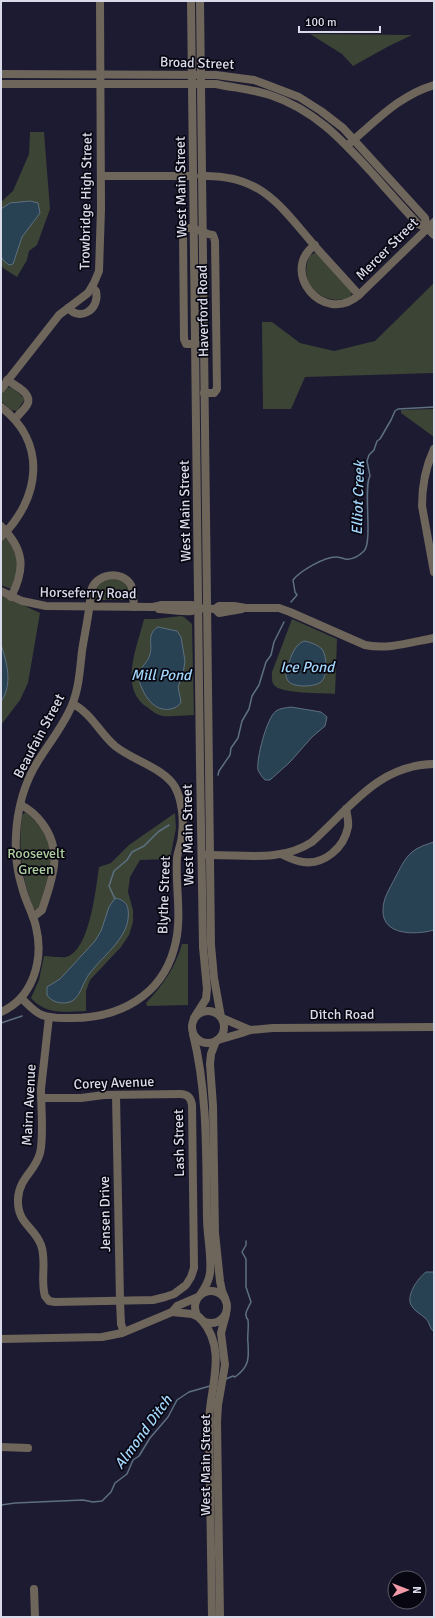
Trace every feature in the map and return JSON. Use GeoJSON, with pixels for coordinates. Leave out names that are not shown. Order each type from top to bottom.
{"type":"FeatureCollection","features":[{"type":"Feature","properties":{"kind":"street","name":"Trowbridge High Street"},"geometry":{"type":"LineString","coordinates":[[1,389],[50,324],[59,315],[85,296],[97,278],[100,266],[101,176],[100,1]]}},
{"type":"Feature","properties":{"kind":"street","name":"West Main Street"},"geometry":{"type":"LineString","coordinates":[[191,1],[197,74]]}},
{"type":"Feature","properties":{"kind":"street","name":"West Main Street"},"geometry":{"type":"LineString","coordinates":[[200,1],[197,74],[198,230],[196,344],[204,608]]}},
{"type":"Feature","properties":{"kind":"street","name":"Broad Street"},"geometry":{"type":"LineString","coordinates":[[1,74],[197,74],[254,80],[294,95],[321,110],[343,128],[425,218],[427,228]]}},
{"type":"Feature","properties":{"kind":"street","name":"Broad Street"},"geometry":{"type":"LineString","coordinates":[[1,84],[216,84],[242,87],[277,98],[312,116],[336,135],[418,224],[427,228],[434,235]]}},
{"type":"Feature","properties":{"kind":"street"},"geometry":{"type":"LineString","coordinates":[[347,146],[398,101],[414,92],[434,84]]}},
{"type":"Feature","properties":{"kind":"street"},"geometry":{"type":"LineString","coordinates":[[101,176],[226,177],[249,184],[275,199],[359,295]]}},
{"type":"Feature","properties":{"kind":"street","name":"Mercer Street"},"geometry":{"type":"LineString","coordinates":[[314,245],[304,257],[302,270],[305,284],[312,294],[324,302],[336,305],[352,301],[434,222]]}},
{"type":"Feature","properties":{"kind":"street"},"geometry":{"type":"LineString","coordinates":[[196,344],[186,344],[184,339],[183,233],[185,228],[198,230]]}},
{"type":"Feature","properties":{"kind":"street","name":"West Main Street"},"geometry":{"type":"LineString","coordinates":[[198,230],[204,393],[204,608],[200,765],[212,955],[214,978],[221,1017]]}},
{"type":"Feature","properties":{"kind":"street","name":"Haverford Road"},"geometry":{"type":"LineString","coordinates":[[198,230],[213,236],[215,240],[217,389],[214,393],[204,393]]}},
{"type":"Feature","properties":{"kind":"street"},"geometry":{"type":"LineString","coordinates":[[68,308],[72,312],[78,314],[85,313],[92,309],[97,300],[96,292],[92,287]]}},
{"type":"Feature","properties":{"kind":"street"},"geometry":{"type":"LineString","coordinates":[[7,380],[25,393],[29,399],[28,403],[15,419]]}},
{"type":"Feature","properties":{"kind":"street"},"geometry":{"type":"LineString","coordinates":[[1,407],[15,419],[25,434],[33,460],[33,478],[30,494],[25,506],[3,532],[16,544],[21,561],[19,578],[11,597]]}},
{"type":"Feature","properties":{"kind":"street"},"geometry":{"type":"LineString","coordinates":[[434,449],[425,474],[422,495],[422,506],[431,541],[434,572]]}},
{"type":"Feature","properties":{"kind":"street","name":"Beaufain Street"},"geometry":{"type":"LineString","coordinates":[[21,998],[32,981],[37,964],[38,934],[22,888],[17,861],[16,835],[21,805],[28,780],[34,768],[62,725],[73,704],[91,591],[95,582],[105,576],[124,578],[130,584],[133,593],[134,607]]}},
{"type":"Feature","properties":{"kind":"street","name":"Horseferry Road"},"geometry":{"type":"LineString","coordinates":[[1,590],[11,597],[38,605],[153,607],[176,612],[192,611],[204,608],[219,613],[246,608],[275,608],[286,610],[365,646],[373,647],[434,638]]}},
{"type":"Feature","properties":{"kind":"street","name":"Blythe Street"},"geometry":{"type":"LineString","coordinates":[[21,998],[38,1013],[49,1017],[86,1018],[116,1012],[133,1003],[149,990],[166,969],[174,949],[178,927],[177,858],[182,829],[181,811],[176,790],[166,777],[130,757],[116,747],[85,712],[73,704]]}},
{"type":"Feature","properties":{"kind":"street"},"geometry":{"type":"LineString","coordinates":[[206,855],[268,856],[282,855],[302,849],[312,842],[372,785],[385,776],[415,766],[434,764]]}},
{"type":"Feature","properties":{"kind":"street"},"geometry":{"type":"LineString","coordinates":[[21,805],[31,811],[45,828],[52,839],[55,851],[54,869],[42,910],[33,917]]}},
{"type":"Feature","properties":{"kind":"street"},"geometry":{"type":"LineString","coordinates":[[282,855],[308,863],[321,860],[333,853],[342,842],[348,829],[346,809]]}},
{"type":"Feature","properties":{"kind":"street","name":"West Main Street"},"geometry":{"type":"LineString","coordinates":[[194,1018],[205,1001],[207,992],[203,937],[206,855]]}},
{"type":"Feature","properties":{"kind":"street"},"geometry":{"type":"LineString","coordinates":[[1,1012],[21,998]]}},
{"type":"Feature","properties":{"kind":"street"},"geometry":{"type":"LineString","coordinates":[[172,1312],[192,1314],[207,1322],[213,1323],[219,1321],[226,1314],[228,1307],[220,1281],[215,1233],[213,1106],[210,1064],[211,1054],[224,1031],[224,1023],[221,1017],[213,1011],[207,1010],[201,1012],[194,1018],[192,1023],[193,1034],[202,1072],[204,1097],[210,1269],[209,1279],[199,1296],[195,1308],[200,1318]]}},
{"type":"Feature","properties":{"kind":"street","name":"Mairn Avenue"},"geometry":{"type":"LineString","coordinates":[[49,1017],[41,1098],[41,1148],[36,1162],[20,1186],[18,1204],[23,1221],[35,1234],[40,1244],[43,1258],[44,1294],[47,1300],[55,1302],[120,1301]]}},
{"type":"Feature","properties":{"kind":"street","name":"Ditch Road"},"geometry":{"type":"LineString","coordinates":[[221,1017],[250,1030]]}},
{"type":"Feature","properties":{"kind":"street","name":"Ditch Road"},"geometry":{"type":"LineString","coordinates":[[218,1041],[250,1030],[274,1028],[434,1027]]}},
{"type":"Feature","properties":{"kind":"street"},"geometry":{"type":"LineString","coordinates":[[193,1034],[196,1038],[206,1043],[218,1041]]}},
{"type":"Feature","properties":{"kind":"street","name":"Corey Avenue"},"geometry":{"type":"LineString","coordinates":[[41,1098],[180,1094],[188,1096]]}},
{"type":"Feature","properties":{"kind":"street","name":"Jensen Drive"},"geometry":{"type":"LineString","coordinates":[[116,1095],[120,1301],[121,1324],[124,1332]]}},
{"type":"Feature","properties":{"kind":"street","name":"Lash Street"},"geometry":{"type":"LineString","coordinates":[[120,1301],[159,1299],[174,1294],[182,1288],[191,1277],[194,1268],[192,1105],[188,1096]]}},
{"type":"Feature","properties":{"kind":"street","name":"Lash Street"},"geometry":{"type":"LineString","coordinates":[[193,1190],[207,1190]]}},
{"type":"Feature","properties":{"kind":"street"},"geometry":{"type":"LineString","coordinates":[[1,1339],[102,1337],[124,1332],[172,1312],[177,1306],[208,1291],[216,1291],[225,1298]]}},
{"type":"Feature","properties":{"kind":"street","name":"West Main Street"},"geometry":{"type":"LineString","coordinates":[[220,1617],[217,1422],[224,1370],[221,1333],[226,1314]]}},
{"type":"Feature","properties":{"kind":"street","name":"West Main Street"},"geometry":{"type":"LineString","coordinates":[[200,1318],[210,1332],[217,1361],[209,1421],[212,1617]]}},
{"type":"Feature","properties":{"kind":"street"},"geometry":{"type":"LineString","coordinates":[[1,1447],[28,1448]]}},
{"type":"Feature","properties":{"kind":"street"},"geometry":{"type":"LineString","coordinates":[[34,1589],[35,1617]]}},
{"type":"Feature","properties":{"kind":"green space"},"geometry":{"type":"Polygon","coordinates":[[[310,34],[412,35],[353,66],[342,54],[310,34]]]}},
{"type":"Feature","properties":{"kind":"green space"},"geometry":{"type":"Polygon","coordinates":[[[30,132],[44,132],[50,209],[37,245],[29,251],[27,260],[17,277],[3,268],[1,264],[1,202],[13,191],[29,154],[30,132]]]}},
{"type":"Feature","properties":{"kind":"green space"},"geometry":{"type":"Polygon","coordinates":[[[316,252],[352,292],[351,296],[338,300],[325,297],[319,294],[309,284],[306,275],[307,264],[309,256],[316,252]]]}},
{"type":"Feature","properties":{"kind":"green space"},"geometry":{"type":"Polygon","coordinates":[[[434,283],[434,373],[305,377],[291,409],[263,409],[262,322],[272,322],[300,343],[334,351],[375,341],[434,283]]]}},
{"type":"Feature","properties":{"kind":"green space"},"geometry":{"type":"Polygon","coordinates":[[[7,387],[13,388],[25,399],[17,411],[11,410],[1,401],[1,395],[7,387]]]}},
{"type":"Feature","properties":{"kind":"green space"},"geometry":{"type":"Polygon","coordinates":[[[434,409],[434,437],[401,413],[401,410],[434,409]]]}},
{"type":"Feature","properties":{"kind":"green space"},"geometry":{"type":"Polygon","coordinates":[[[6,538],[10,539],[19,564],[11,589],[1,585],[1,542],[6,538]]]}},
{"type":"Feature","properties":{"kind":"green space"},"geometry":{"type":"Polygon","coordinates":[[[106,578],[122,580],[129,586],[130,600],[94,600],[93,590],[106,578]]]}},
{"type":"Feature","properties":{"kind":"green space"},"geometry":{"type":"Polygon","coordinates":[[[1,595],[40,613],[28,683],[20,700],[1,725],[1,595]]]}},
{"type":"Feature","properties":{"kind":"green space"},"geometry":{"type":"Polygon","coordinates":[[[181,616],[192,624],[194,715],[163,716],[147,707],[138,699],[133,689],[132,666],[144,619],[181,616]]]}},
{"type":"Feature","properties":{"kind":"green space"},"geometry":{"type":"Polygon","coordinates":[[[292,619],[337,639],[335,694],[293,692],[278,688],[274,685],[272,672],[292,619]]]}},
{"type":"Feature","properties":{"kind":"green space","name":"Roosevelt Green"},"geometry":{"type":"Polygon","coordinates":[[[26,812],[45,835],[51,856],[48,878],[40,906],[37,910],[34,909],[23,875],[20,839],[22,815],[26,812]]]}},
{"type":"Feature","properties":{"kind":"green space"},"geometry":{"type":"Polygon","coordinates":[[[175,813],[176,828],[170,859],[140,860],[130,877],[128,892],[133,910],[133,922],[129,935],[121,947],[90,980],[86,991],[86,1011],[71,1012],[49,1010],[37,1003],[31,998],[39,980],[44,956],[66,957],[74,952],[81,943],[94,903],[99,867],[111,863],[129,845],[175,813]]]}},
{"type":"Feature","properties":{"kind":"green space"},"geometry":{"type":"Polygon","coordinates":[[[182,944],[188,944],[188,1005],[147,1006],[146,1003],[163,983],[176,961],[182,944]]]}},
{"type":"Feature","properties":{"kind":"water"},"geometry":{"type":"Polygon","coordinates":[[[30,201],[38,203],[40,213],[22,237],[13,264],[9,265],[1,256],[1,209],[10,203],[30,201]]]}},
{"type":"Feature","properties":{"kind":"water","name":"Mill Pond"},"geometry":{"type":"Polygon","coordinates":[[[158,627],[177,631],[181,637],[185,661],[183,674],[178,687],[181,702],[177,707],[171,709],[158,707],[148,699],[141,687],[138,674],[149,657],[151,651],[151,636],[154,630],[158,627]]]}},
{"type":"Feature","properties":{"kind":"water","name":"Ice Pond"},"geometry":{"type":"Polygon","coordinates":[[[304,641],[314,644],[322,649],[325,656],[326,671],[323,679],[318,684],[299,686],[288,681],[286,678],[286,672],[294,650],[304,641]]]}},
{"type":"Feature","properties":{"kind":"water"},"geometry":{"type":"Polygon","coordinates":[[[1,644],[7,666],[8,681],[5,695],[1,702],[1,644]]]}},
{"type":"Feature","properties":{"kind":"water"},"geometry":{"type":"Polygon","coordinates":[[[291,707],[321,712],[327,717],[325,726],[312,737],[290,762],[270,780],[265,780],[258,770],[258,765],[260,748],[266,729],[269,721],[276,711],[291,707]]]}},
{"type":"Feature","properties":{"kind":"water"},"geometry":{"type":"Polygon","coordinates":[[[434,842],[434,930],[418,933],[401,932],[388,925],[384,919],[384,901],[402,864],[409,855],[414,850],[434,842]]]}},
{"type":"Feature","properties":{"kind":"water"},"geometry":{"type":"Polygon","coordinates":[[[115,898],[123,901],[128,909],[126,928],[116,944],[90,973],[75,999],[65,1003],[52,1000],[47,995],[47,987],[60,979],[95,941],[101,931],[109,907],[115,898]]]}},
{"type":"Feature","properties":{"kind":"water"},"geometry":{"type":"Polygon","coordinates":[[[426,1272],[434,1272],[434,1332],[427,1320],[412,1307],[410,1301],[411,1292],[426,1272]]]}},
{"type":"Feature","properties":{"kind":"waterway","name":"Elliot Creek"},"geometry":{"type":"LineString","coordinates":[[291,602],[297,595],[293,580],[296,576],[325,559],[336,557],[350,559],[358,556],[367,546],[367,491],[370,476],[367,461],[395,411],[398,409],[434,407]]}},
{"type":"Feature","properties":{"kind":"waterway","name":"Elliot Creek"},"geometry":{"type":"LineString","coordinates":[[218,775],[219,771],[230,755],[231,748],[238,738],[242,721],[249,709],[252,696],[259,685],[266,662],[271,655],[274,642],[284,622]]}},
{"type":"Feature","properties":{"kind":"waterway","name":"Elliot Creek"},"geometry":{"type":"LineString","coordinates":[[115,899],[109,886],[114,871],[127,860],[132,852],[144,846],[158,832],[169,825]]}},
{"type":"Feature","properties":{"kind":"waterway","name":"Elliot Creek"},"geometry":{"type":"LineString","coordinates":[[1,1023],[22,1016]]}},
{"type":"Feature","properties":{"kind":"waterway","name":"Almond Ditch"},"geometry":{"type":"LineString","coordinates":[[226,1379],[233,1376],[235,1377],[240,1373],[246,1366],[248,1358],[248,1320],[246,1314],[251,1302],[246,1287],[246,1259],[242,1252],[246,1245],[246,1241]]}},
{"type":"Feature","properties":{"kind":"waterway","name":"Almond Ditch"},"geometry":{"type":"LineString","coordinates":[[1,1505],[83,1500],[93,1502],[102,1501],[111,1492],[115,1483],[127,1474],[133,1460],[139,1456],[150,1438],[168,1417],[177,1400],[189,1392],[210,1386]]}}]}
